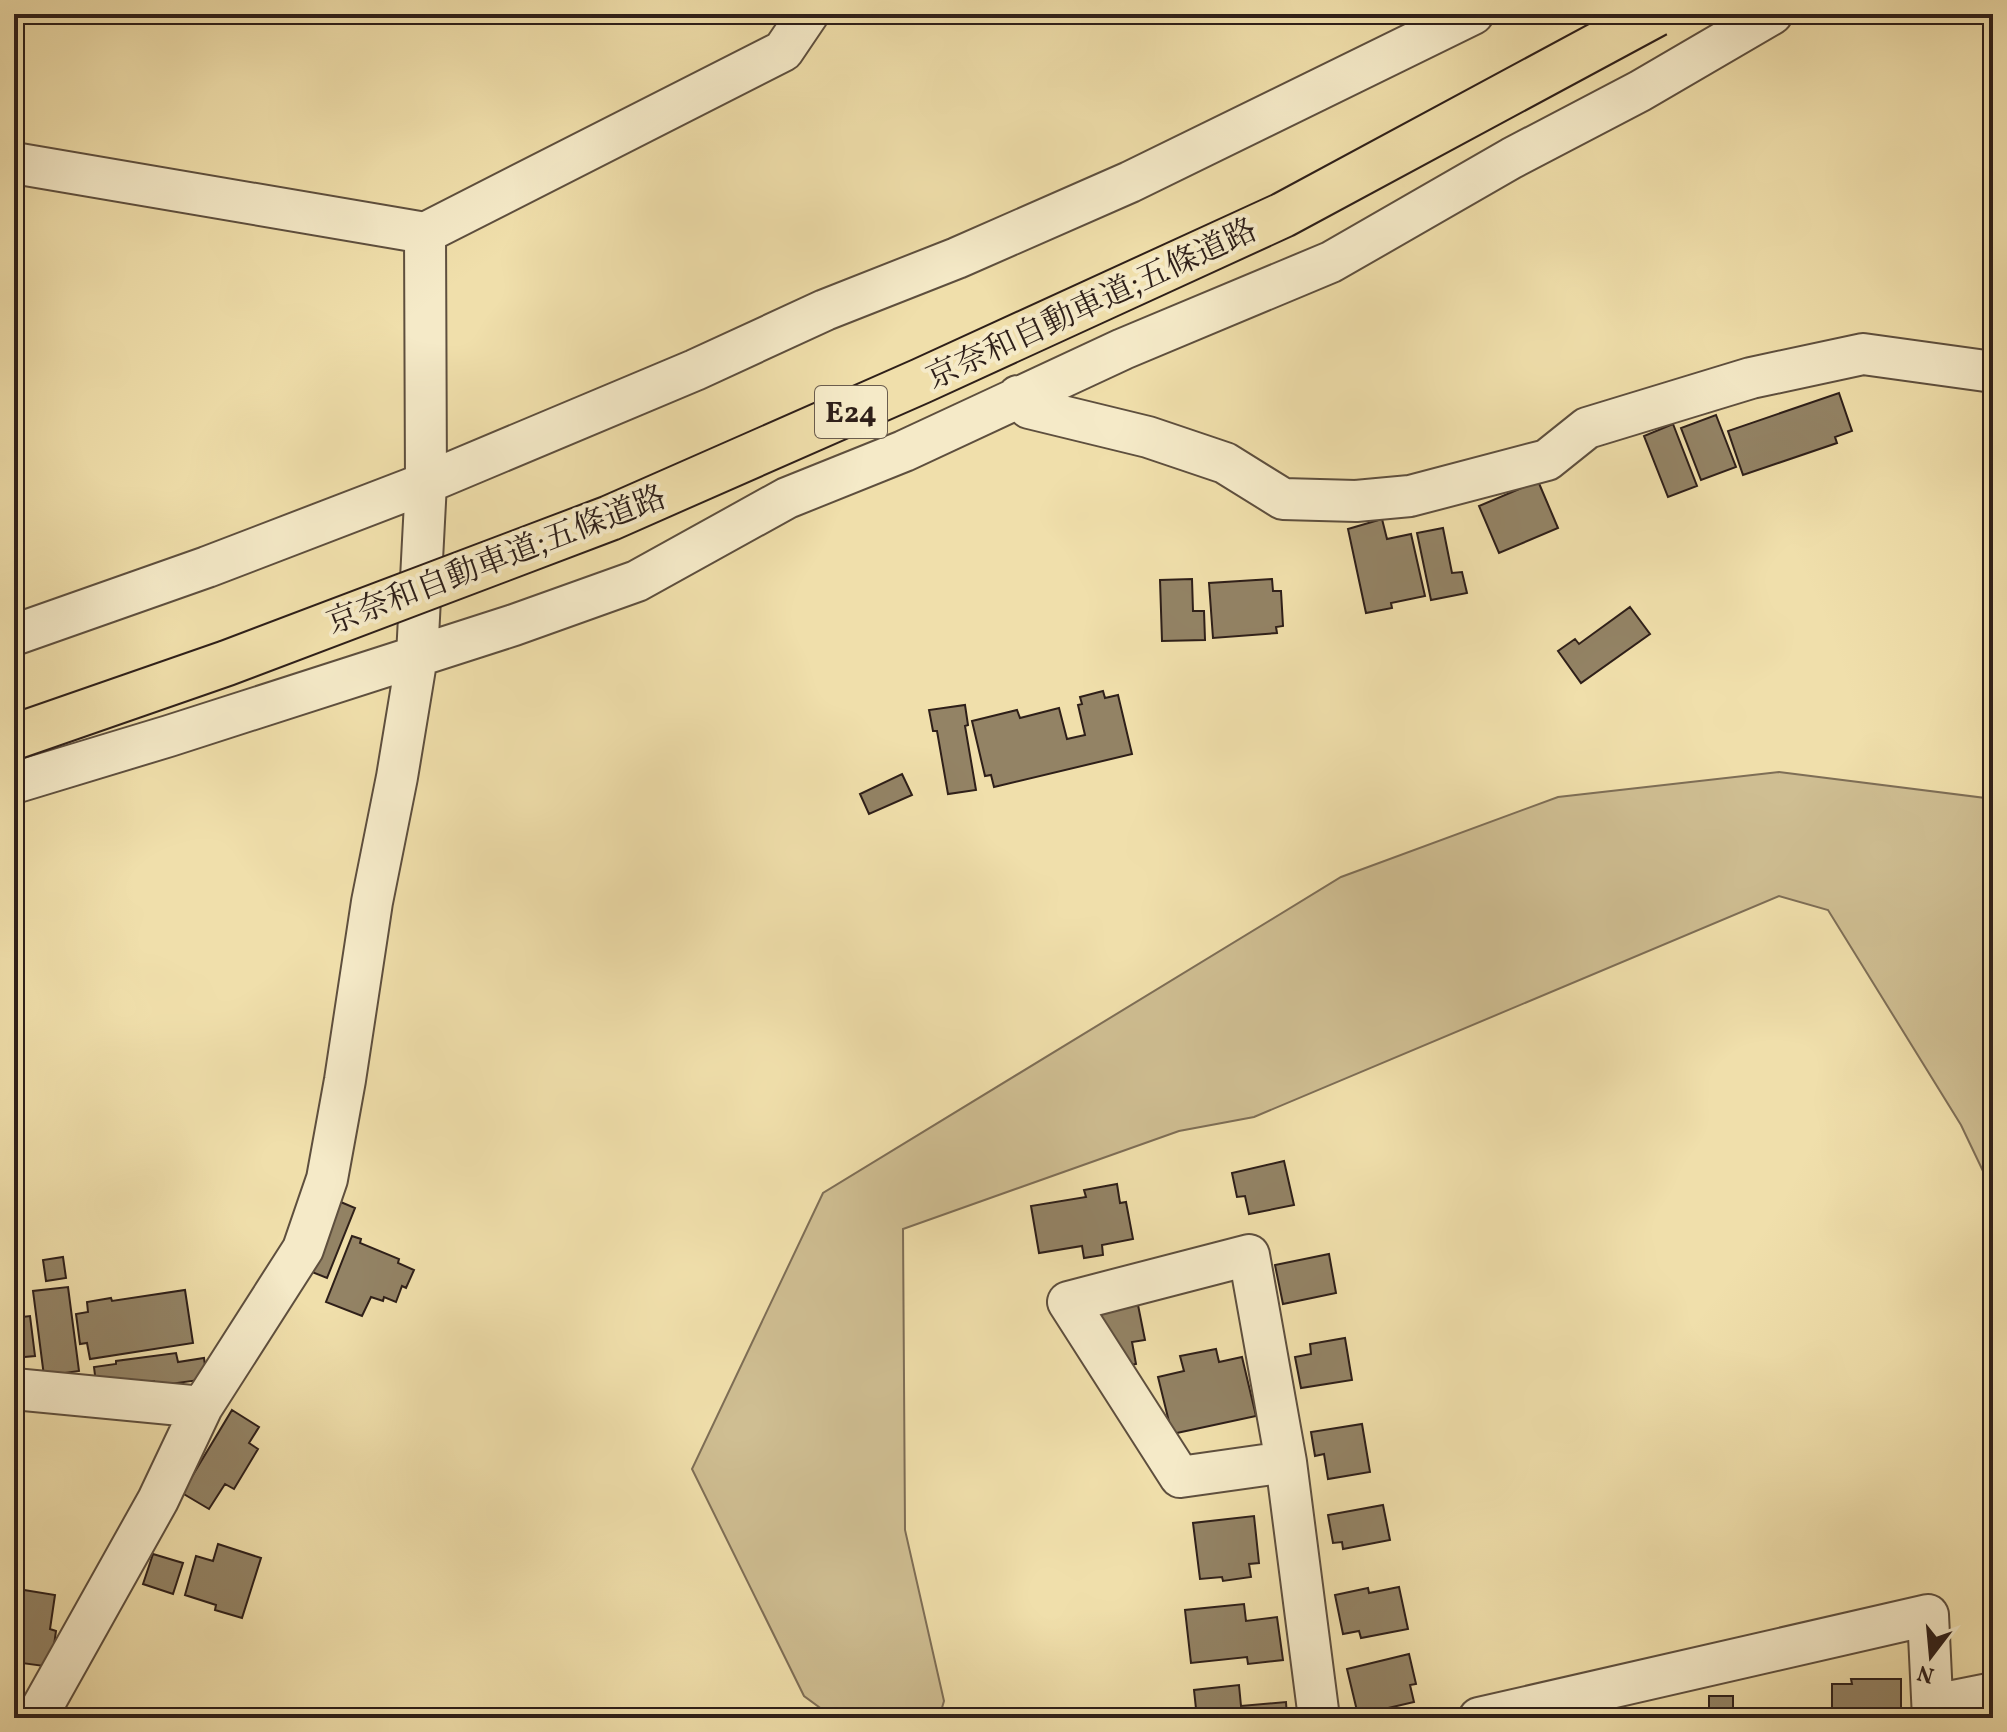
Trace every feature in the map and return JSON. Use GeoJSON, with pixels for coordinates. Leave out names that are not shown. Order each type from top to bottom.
{"type":"FeatureCollection","features":[{"type":"Feature","properties":{"kind":"highway","name":"京奈和自動車道;五條道路"},"geometry":{"type":"LineString","coordinates":[[14,737],[227,663],[581,529],[723,468],[1283,215],[1656,14]]}},
{"type":"Feature","properties":{"kind":"street"},"geometry":{"type":"LineString","coordinates":[[14,163],[425,233],[783,51],[808,14]]}},
{"type":"Feature","properties":{"kind":"street"},"geometry":{"type":"LineString","coordinates":[[14,635],[207,567],[426,483],[695,370],[825,310],[957,258],[1130,182],[1473,14]]}},
{"type":"Feature","properties":{"kind":"street"},"geometry":{"type":"LineString","coordinates":[[14,783],[514,625],[637,581],[787,498],[904,451],[1018,396],[1331,262],[1512,158],[1640,91],[1772,14]]}},
{"type":"Feature","properties":{"kind":"street"},"geometry":{"type":"LineString","coordinates":[[36,1718],[158,1500],[202,1407],[303,1249],[327,1179],[372,902],[417,656],[426,483],[425,233]]}},
{"type":"Feature","properties":{"kind":"street"},"geometry":{"type":"LineString","coordinates":[[1018,396],[1029,408],[1148,437],[1225,463],[1283,499],[1356,501],[1410,496],[1547,460],[1587,428],[1751,378],[1863,354],[1993,372]]}},
{"type":"Feature","properties":{"kind":"street"},"geometry":{"type":"LineString","coordinates":[[1286,1462],[1180,1477],[1068,1302],[1249,1255],[1286,1462],[1319,1718]]}},
{"type":"Feature","properties":{"kind":"street"},"geometry":{"type":"LineString","coordinates":[[14,1389],[202,1407]]}},
{"type":"Feature","properties":{"kind":"street"},"geometry":{"type":"LineString","coordinates":[[1479,1718],[1928,1615],[1933,1712],[1993,1693]]}},
{"type":"Feature","properties":{"kind":"shaded area"},"geometry":{"type":"Polygon","coordinates":[[[1779,772],[1993,799],[1993,1192],[1961,1125],[1828,910],[1779,896],[1254,1117],[1179,1131],[903,1229],[905,1530],[944,1701],[939,1718],[834,1718],[804,1696],[692,1469],[823,1193],[1341,877],[1558,797],[1779,772]]]}},
{"type":"Feature","properties":{"kind":"building"},"geometry":{"type":"Polygon","coordinates":[[[1839,393],[1852,431],[1835,437],[1837,443],[1743,475],[1728,431],[1839,393]]]}},
{"type":"Feature","properties":{"kind":"building"},"geometry":{"type":"Polygon","coordinates":[[[1716,415],[1736,467],[1701,480],[1681,428],[1716,415]]]}},
{"type":"Feature","properties":{"kind":"building"},"geometry":{"type":"Polygon","coordinates":[[[1673,424],[1697,486],[1668,497],[1644,436],[1673,424]]]}},
{"type":"Feature","properties":{"kind":"building"},"geometry":{"type":"Polygon","coordinates":[[[1538,481],[1558,528],[1499,553],[1479,506],[1538,481]]]}},
{"type":"Feature","properties":{"kind":"building"},"geometry":{"type":"Polygon","coordinates":[[[1382,519],[1387,539],[1411,534],[1425,596],[1391,603],[1392,608],[1366,613],[1348,529],[1382,519]]]}},
{"type":"Feature","properties":{"kind":"building"},"geometry":{"type":"Polygon","coordinates":[[[1443,528],[1452,573],[1462,572],[1467,593],[1431,600],[1417,533],[1443,528]]]}},
{"type":"Feature","properties":{"kind":"building"},"geometry":{"type":"Polygon","coordinates":[[[1192,579],[1193,611],[1204,611],[1205,640],[1162,641],[1160,580],[1192,579]]]}},
{"type":"Feature","properties":{"kind":"building"},"geometry":{"type":"Polygon","coordinates":[[[1272,579],[1273,591],[1281,591],[1283,626],[1276,627],[1277,633],[1213,638],[1209,583],[1272,579]]]}},
{"type":"Feature","properties":{"kind":"building"},"geometry":{"type":"Polygon","coordinates":[[[1630,607],[1650,634],[1581,683],[1558,651],[1575,639],[1579,644],[1630,607]]]}},
{"type":"Feature","properties":{"kind":"building"},"geometry":{"type":"Polygon","coordinates":[[[1103,691],[1105,698],[1118,695],[1132,754],[994,787],[991,775],[985,776],[972,721],[1017,710],[1020,718],[1059,708],[1067,739],[1085,735],[1078,705],[1082,704],[1080,697],[1103,691]]]}},
{"type":"Feature","properties":{"kind":"building"},"geometry":{"type":"Polygon","coordinates":[[[965,705],[968,725],[965,726],[976,790],[948,794],[937,731],[933,731],[929,710],[965,705]]]}},
{"type":"Feature","properties":{"kind":"building"},"geometry":{"type":"Polygon","coordinates":[[[902,774],[912,795],[869,814],[860,794],[902,774]]]}},
{"type":"Feature","properties":{"kind":"building"},"geometry":{"type":"Polygon","coordinates":[[[1284,1161],[1294,1205],[1249,1214],[1245,1196],[1237,1197],[1232,1173],[1284,1161]]]}},
{"type":"Feature","properties":{"kind":"building"},"geometry":{"type":"Polygon","coordinates":[[[1117,1184],[1120,1203],[1126,1202],[1133,1239],[1102,1245],[1103,1255],[1084,1258],[1082,1246],[1039,1253],[1031,1206],[1086,1197],[1084,1190],[1117,1184]]]}},
{"type":"Feature","properties":{"kind":"building"},"geometry":{"type":"Polygon","coordinates":[[[336,1200],[355,1208],[327,1278],[307,1270],[336,1200]]]}},
{"type":"Feature","properties":{"kind":"building"},"geometry":{"type":"Polygon","coordinates":[[[352,1236],[361,1239],[360,1243],[399,1259],[398,1263],[414,1270],[406,1288],[402,1286],[396,1302],[384,1297],[383,1301],[371,1297],[362,1316],[326,1302],[352,1236]]]}},
{"type":"Feature","properties":{"kind":"building"},"geometry":{"type":"Polygon","coordinates":[[[1329,1254],[1336,1293],[1283,1304],[1275,1265],[1329,1254]]]}},
{"type":"Feature","properties":{"kind":"building"},"geometry":{"type":"Polygon","coordinates":[[[63,1257],[66,1278],[46,1281],[43,1260],[63,1257]]]}},
{"type":"Feature","properties":{"kind":"building"},"geometry":{"type":"Polygon","coordinates":[[[68,1287],[79,1371],[44,1376],[33,1291],[68,1287]]]}},
{"type":"Feature","properties":{"kind":"building"},"geometry":{"type":"Polygon","coordinates":[[[185,1290],[193,1343],[90,1359],[87,1343],[80,1344],[76,1314],[88,1312],[87,1302],[185,1290]]]}},
{"type":"Feature","properties":{"kind":"building"},"geometry":{"type":"Polygon","coordinates":[[[1138,1305],[1145,1340],[1132,1342],[1136,1364],[1121,1367],[1109,1352],[1101,1313],[1138,1305]]]}},
{"type":"Feature","properties":{"kind":"building"},"geometry":{"type":"Polygon","coordinates":[[[30,1316],[35,1356],[14,1358],[14,1318],[30,1316]]]}},
{"type":"Feature","properties":{"kind":"building"},"geometry":{"type":"Polygon","coordinates":[[[1345,1338],[1352,1380],[1301,1388],[1295,1357],[1311,1354],[1310,1344],[1345,1338]]]}},
{"type":"Feature","properties":{"kind":"building"},"geometry":{"type":"Polygon","coordinates":[[[1216,1349],[1219,1362],[1242,1357],[1256,1416],[1172,1434],[1158,1377],[1184,1371],[1180,1356],[1216,1349]]]}},
{"type":"Feature","properties":{"kind":"building"},"geometry":{"type":"Polygon","coordinates":[[[176,1353],[178,1362],[204,1358],[207,1379],[155,1386],[154,1381],[119,1386],[96,1383],[94,1367],[176,1353]]]}},
{"type":"Feature","properties":{"kind":"building"},"geometry":{"type":"Polygon","coordinates":[[[232,1410],[259,1427],[249,1443],[258,1449],[234,1489],[225,1484],[209,1509],[182,1493],[232,1410]]]}},
{"type":"Feature","properties":{"kind":"building"},"geometry":{"type":"Polygon","coordinates":[[[1362,1424],[1370,1472],[1328,1479],[1324,1454],[1315,1456],[1311,1432],[1362,1424]]]}},
{"type":"Feature","properties":{"kind":"building"},"geometry":{"type":"Polygon","coordinates":[[[1383,1505],[1390,1540],[1343,1549],[1342,1542],[1333,1543],[1328,1515],[1383,1505]]]}},
{"type":"Feature","properties":{"kind":"building"},"geometry":{"type":"Polygon","coordinates":[[[1254,1516],[1259,1563],[1249,1564],[1251,1577],[1223,1581],[1222,1577],[1200,1579],[1193,1523],[1254,1516]]]}},
{"type":"Feature","properties":{"kind":"building"},"geometry":{"type":"Polygon","coordinates":[[[218,1544],[261,1558],[242,1618],[215,1610],[216,1605],[185,1595],[196,1556],[213,1561],[218,1544]]]}},
{"type":"Feature","properties":{"kind":"building"},"geometry":{"type":"Polygon","coordinates":[[[153,1554],[183,1563],[173,1594],[143,1584],[153,1554]]]}},
{"type":"Feature","properties":{"kind":"building"},"geometry":{"type":"Polygon","coordinates":[[[1399,1587],[1408,1629],[1361,1638],[1359,1631],[1343,1634],[1335,1595],[1368,1588],[1369,1593],[1399,1587]]]}},
{"type":"Feature","properties":{"kind":"building"},"geometry":{"type":"Polygon","coordinates":[[[18,1589],[55,1595],[50,1629],[56,1631],[51,1667],[14,1662],[14,1607],[18,1589]]]}},
{"type":"Feature","properties":{"kind":"building"},"geometry":{"type":"Polygon","coordinates":[[[1244,1604],[1246,1621],[1277,1617],[1283,1660],[1248,1664],[1247,1657],[1191,1663],[1185,1610],[1244,1604]]]}},
{"type":"Feature","properties":{"kind":"building"},"geometry":{"type":"Polygon","coordinates":[[[1409,1654],[1416,1684],[1410,1685],[1414,1702],[1358,1715],[1347,1669],[1409,1654]]]}},
{"type":"Feature","properties":{"kind":"building"},"geometry":{"type":"Polygon","coordinates":[[[1851,1679],[1901,1679],[1901,1718],[1832,1718],[1832,1684],[1852,1684],[1851,1679]]]}},
{"type":"Feature","properties":{"kind":"building"},"geometry":{"type":"Polygon","coordinates":[[[1239,1685],[1241,1706],[1286,1702],[1287,1718],[1197,1718],[1194,1690],[1239,1685]]]}},
{"type":"Feature","properties":{"kind":"building"},"geometry":{"type":"Polygon","coordinates":[[[1709,1696],[1733,1696],[1733,1718],[1682,1718],[1682,1714],[1709,1714],[1709,1696]]]}},
{"type":"Feature","properties":{"kind":"building"},"geometry":{"type":"Polygon","coordinates":[[[1747,1715],[1818,1715],[1818,1718],[1747,1718],[1747,1715]]]}}]}
